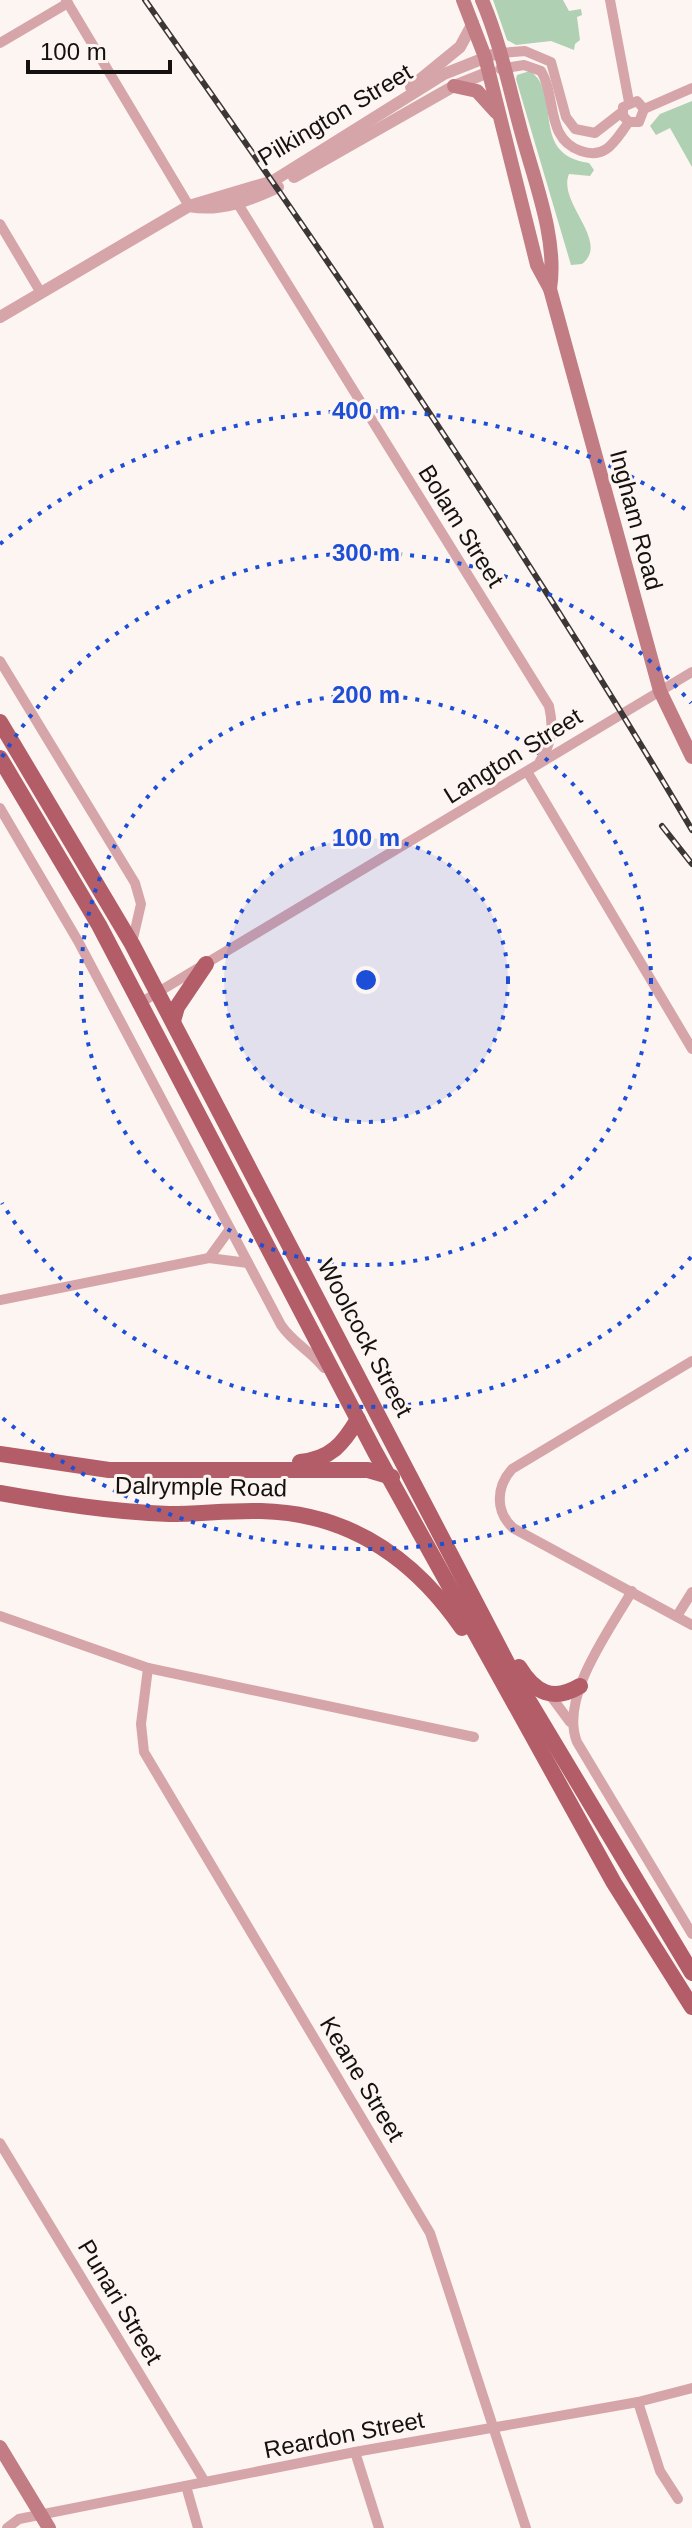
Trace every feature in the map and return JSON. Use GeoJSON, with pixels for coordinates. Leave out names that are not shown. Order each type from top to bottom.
{"type":"FeatureCollection","features":[{"type":"Feature","properties":{"kind":"main road","name":"Ingham Road"},"geometry":{"type":"LineString","coordinates":[[463,0],[485,57],[537,265],[550,289],[660,691],[692,757]]}},
{"type":"Feature","properties":{"kind":"main road","name":"Ingham Road"},"geometry":{"type":"LineString","coordinates":[[482,0],[502,61],[544,219],[553,270],[550,289]]}},
{"type":"Feature","properties":{"kind":"main road"},"geometry":{"type":"LineString","coordinates":[[454,86],[483,95],[501,119]]}},
{"type":"Feature","properties":{"kind":"main road","name":"Woolcock Street"},"geometry":{"type":"LineString","coordinates":[[0,722],[158,992],[514,1676],[692,1973]]}},
{"type":"Feature","properties":{"kind":"main road","name":"Woolcock Street"},"geometry":{"type":"LineString","coordinates":[[0,758],[99,925],[347,1399],[513,1701],[614,1883],[692,2007]]}},
{"type":"Feature","properties":{"kind":"main road"},"geometry":{"type":"LineString","coordinates":[[173,1021],[177,1007],[206,964]]}},
{"type":"Feature","properties":{"kind":"main road"},"geometry":{"type":"LineString","coordinates":[[211,1471],[318,1459],[343,1444],[358,1419]]}},
{"type":"Feature","properties":{"kind":"main road","name":"Dalrymple Road"},"geometry":{"type":"LineString","coordinates":[[0,1454],[109,1470],[368,1470],[390,1476],[421,1496]]}},
{"type":"Feature","properties":{"kind":"main road","name":"Dalrymple Road"},"geometry":{"type":"LineString","coordinates":[[0,1493],[83,1508],[170,1514],[284,1512],[336,1523],[385,1547],[426,1581],[513,1701]]}},
{"type":"Feature","properties":{"kind":"main road"},"geometry":{"type":"LineString","coordinates":[[407,1508],[407,1498],[421,1496]]}},
{"type":"Feature","properties":{"kind":"main road"},"geometry":{"type":"LineString","coordinates":[[474,1599],[529,1680],[550,1695],[561,1695],[580,1686]]}},
{"type":"Feature","properties":{"kind":"main road"},"geometry":{"type":"LineString","coordinates":[[0,2447],[40,2522]]}},
{"type":"Feature","properties":{"kind":"main road"},"geometry":{"type":"LineString","coordinates":[[0,2465],[40,2522]]}},
{"type":"Feature","properties":{"kind":"street"},"geometry":{"type":"LineString","coordinates":[[502,61],[525,51],[551,62],[566,117],[575,129],[595,133],[622,112],[629,102],[610,0]]}},
{"type":"Feature","properties":{"kind":"street"},"geometry":{"type":"LineString","coordinates":[[0,43],[67,1],[189,206]]}},
{"type":"Feature","properties":{"kind":"street"},"geometry":{"type":"LineString","coordinates":[[362,127],[460,47],[473,23]]}},
{"type":"Feature","properties":{"kind":"street","name":"Pilkington Street"},"geometry":{"type":"LineString","coordinates":[[237,198],[273,181],[444,74],[485,57],[502,61]]}},
{"type":"Feature","properties":{"kind":"street"},"geometry":{"type":"LineString","coordinates":[[502,61],[530,65],[541,71],[558,131],[575,149],[603,153],[629,122],[642,119],[644,109]]}},
{"type":"Feature","properties":{"kind":"street","name":"Pilkington Street"},"geometry":{"type":"LineString","coordinates":[[0,317],[189,206],[278,187],[454,86],[489,72],[502,61]]}},
{"type":"Feature","properties":{"kind":"street"},"geometry":{"type":"LineString","coordinates":[[644,109],[692,88]]}},
{"type":"Feature","properties":{"kind":"street"},"geometry":{"type":"LineString","coordinates":[[629,102],[637,101],[644,109]]}},
{"type":"Feature","properties":{"kind":"street"},"geometry":{"type":"LineString","coordinates":[[622,112],[629,122]]}},
{"type":"Feature","properties":{"kind":"street","name":"Bolam Street"},"geometry":{"type":"LineString","coordinates":[[237,198],[549,706],[553,725],[548,748],[540,761]]}},
{"type":"Feature","properties":{"kind":"street"},"geometry":{"type":"LineString","coordinates":[[0,224],[41,293]]}},
{"type":"Feature","properties":{"kind":"street"},"geometry":{"type":"LineString","coordinates":[[0,661],[135,883],[141,904],[132,944]]}},
{"type":"Feature","properties":{"kind":"street","name":"Langton Street"},"geometry":{"type":"LineString","coordinates":[[140,1003],[692,672]]}},
{"type":"Feature","properties":{"kind":"street"},"geometry":{"type":"LineString","coordinates":[[528,773],[692,1049]]}},
{"type":"Feature","properties":{"kind":"street"},"geometry":{"type":"LineString","coordinates":[[0,808],[78,941],[290,1339],[317,1358],[347,1399]]}},
{"type":"Feature","properties":{"kind":"street"},"geometry":{"type":"LineString","coordinates":[[209,1258],[230,1229]]}},
{"type":"Feature","properties":{"kind":"street"},"geometry":{"type":"LineString","coordinates":[[0,1300],[209,1258],[248,1263]]}},
{"type":"Feature","properties":{"kind":"street"},"geometry":{"type":"LineString","coordinates":[[692,1361],[512,1469],[500,1489],[500,1505],[513,1528],[692,1625]]}},
{"type":"Feature","properties":{"kind":"street"},"geometry":{"type":"LineString","coordinates":[[573,1728],[573,1707],[580,1686],[632,1591]]}},
{"type":"Feature","properties":{"kind":"street"},"geometry":{"type":"LineString","coordinates":[[677,1616],[692,1592]]}},
{"type":"Feature","properties":{"kind":"street"},"geometry":{"type":"LineString","coordinates":[[0,1616],[148,1668],[474,1737]]}},
{"type":"Feature","properties":{"kind":"street","name":"Keane Street"},"geometry":{"type":"LineString","coordinates":[[148,1668],[141,1724],[144,1752],[430,2233],[526,2528]]}},
{"type":"Feature","properties":{"kind":"street"},"geometry":{"type":"LineString","coordinates":[[550,1695],[563,1710],[577,1742],[692,1934]]}},
{"type":"Feature","properties":{"kind":"street","name":"Punari Street"},"geometry":{"type":"LineString","coordinates":[[0,2143],[205,2482]]}},
{"type":"Feature","properties":{"kind":"street","name":"Reardon Street"},"geometry":{"type":"LineString","coordinates":[[7,2528],[19,2519],[40,2522],[205,2482],[638,2402],[692,2388]]}},
{"type":"Feature","properties":{"kind":"street"},"geometry":{"type":"LineString","coordinates":[[638,2402],[660,2471],[678,2499]]}},
{"type":"Feature","properties":{"kind":"street"},"geometry":{"type":"LineString","coordinates":[[355,2452],[379,2528]]}},
{"type":"Feature","properties":{"kind":"street"},"geometry":{"type":"LineString","coordinates":[[186,2486],[198,2528]]}},
{"type":"Feature","properties":{"kind":"green space"},"geometry":{"type":"Polygon","coordinates":[[[493,0],[563,0],[569,11],[581,9],[582,15],[577,17],[580,40],[574,50],[551,41],[516,45],[507,40],[493,0]]]}},
{"type":"Feature","properties":{"kind":"green space"},"geometry":{"type":"Polygon","coordinates":[[[530,71],[540,81],[545,94],[552,136],[559,148],[570,157],[589,163],[594,170],[590,176],[569,174],[567,185],[591,244],[589,255],[582,264],[571,265],[516,79],[517,75],[530,71]]]}},
{"type":"Feature","properties":{"kind":"green space"},"geometry":{"type":"Polygon","coordinates":[[[692,101],[692,167],[670,128],[656,135],[650,126],[660,114],[692,101]]]}},
{"type":"Feature","properties":{"kind":"railway"},"geometry":{"type":"LineString","coordinates":[[145,0],[427,409],[562,618],[692,830]]}},
{"type":"Feature","properties":{"kind":"railway"},"geometry":{"type":"LineString","coordinates":[[662,826],[692,864]]}}]}
